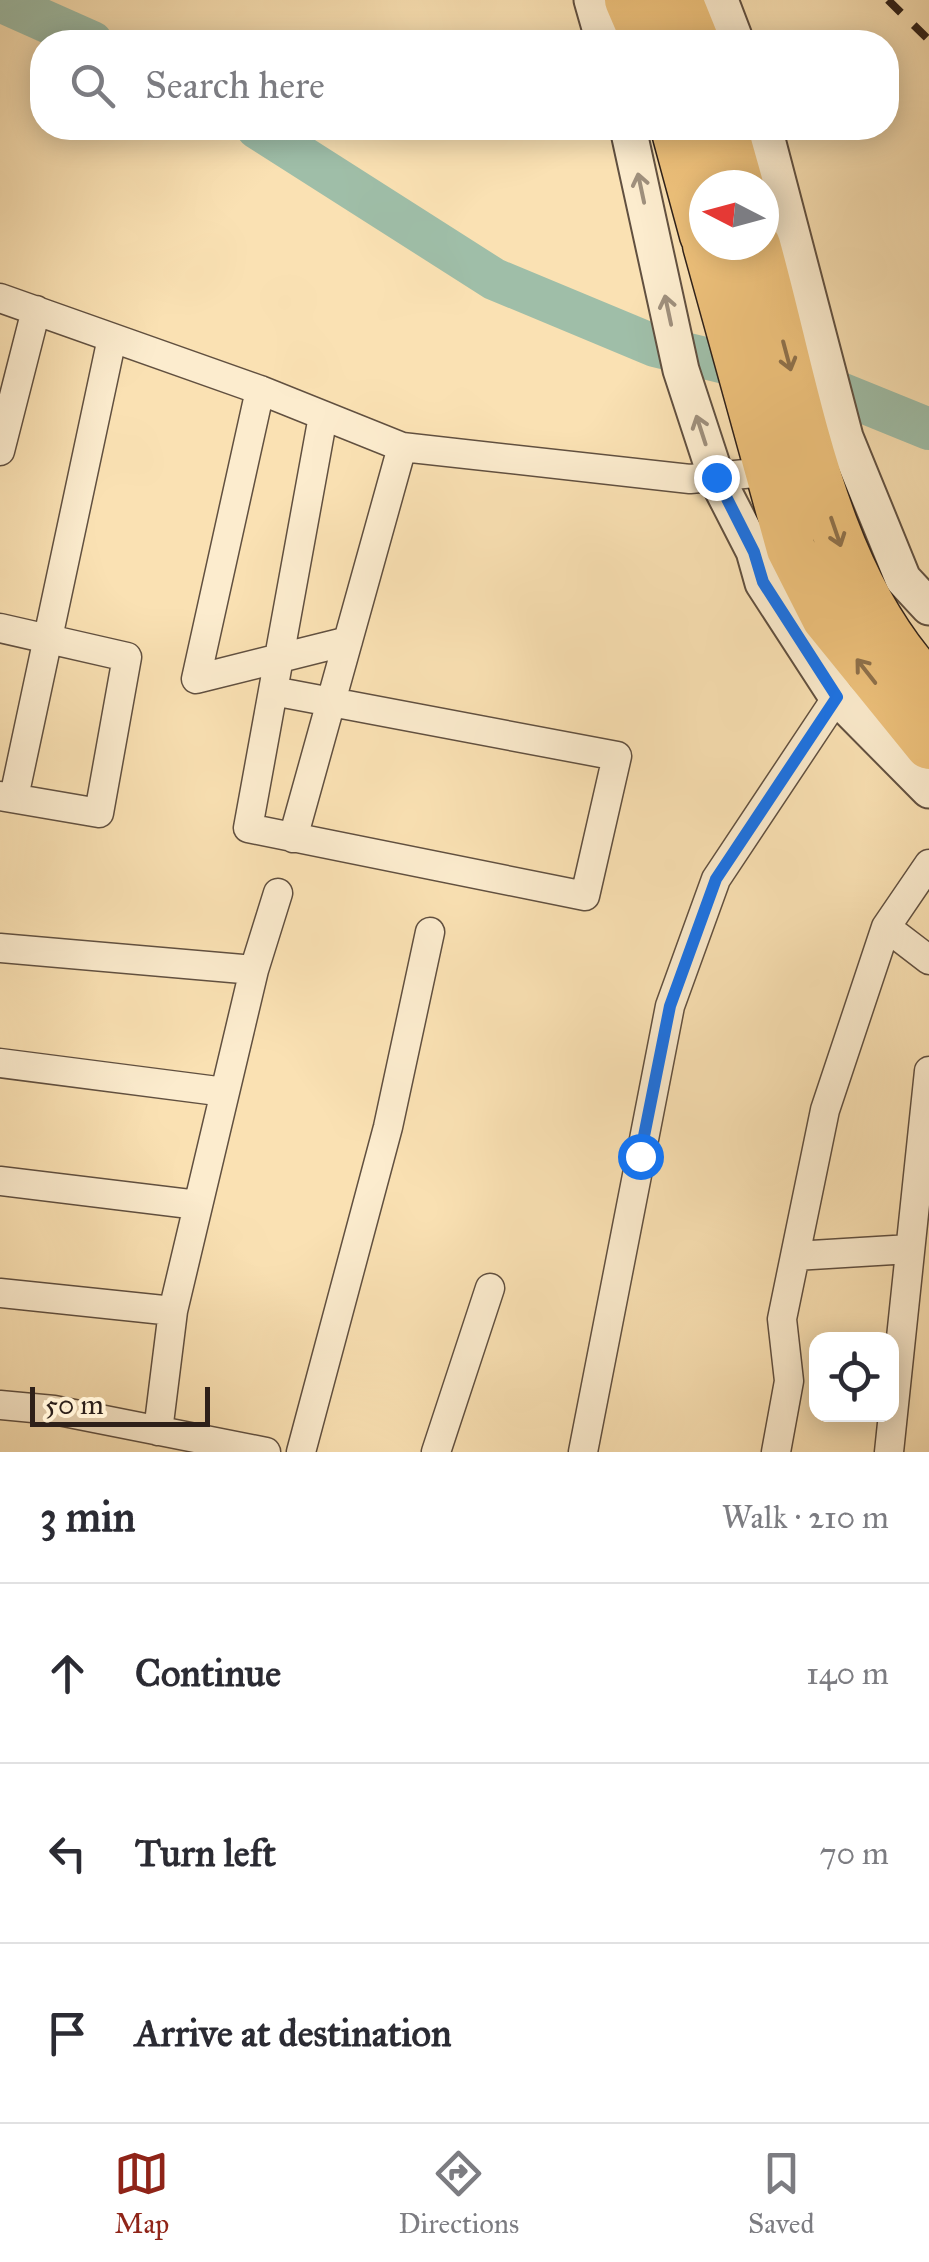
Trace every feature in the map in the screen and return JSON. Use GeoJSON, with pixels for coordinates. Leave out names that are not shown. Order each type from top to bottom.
{"type":"FeatureCollection","features":[{"type":"Feature","properties":{"kind":"highway"},"geometry":{"type":"LineString","coordinates":[[629,0],[643,30]]}},
{"type":"Feature","properties":{"kind":"highway"},"geometry":{"type":"LineString","coordinates":[[678,0],[689,30]]}},
{"type":"Feature","properties":{"kind":"highway"},"geometry":{"type":"LineString","coordinates":[[678,140],[689,179]]}},
{"type":"Feature","properties":{"kind":"highway"},"geometry":{"type":"LineString","coordinates":[[726,140],[735,170]]}},
{"type":"Feature","properties":{"kind":"highway"},"geometry":{"type":"LineString","coordinates":[[711,260],[791,549],[826,618],[929,746]]}},
{"type":"Feature","properties":{"kind":"highway"},"geometry":{"type":"LineString","coordinates":[[776,267],[827,438],[838,540],[866,599],[904,660],[929,686]]}},
{"type":"Feature","properties":{"kind":"street"},"geometry":{"type":"LineString","coordinates":[[592,0],[601,30]]}},
{"type":"Feature","properties":{"kind":"street"},"geometry":{"type":"LineString","coordinates":[[720,0],[731,30]]}},
{"type":"Feature","properties":{"kind":"street"},"geometry":{"type":"LineString","coordinates":[[631,140],[682,370],[716,477],[754,552],[763,582],[837,697],[929,790]]}},
{"type":"Feature","properties":{"kind":"street"},"geometry":{"type":"LineString","coordinates":[[765,140],[776,267]]}},
{"type":"Feature","properties":{"kind":"street"},"geometry":{"type":"LineString","coordinates":[[0,298],[260,390],[402,447],[690,479],[716,477],[762,452]]}},
{"type":"Feature","properties":{"kind":"street"},"geometry":{"type":"LineString","coordinates":[[0,451],[36,310]]}},
{"type":"Feature","properties":{"kind":"street"},"geometry":{"type":"LineString","coordinates":[[0,628],[48,640],[127,657],[99,814],[7,796],[48,640],[112,338]]}},
{"type":"Feature","properties":{"kind":"street"},"geometry":{"type":"LineString","coordinates":[[260,390],[196,679],[348,641]]}},
{"type":"Feature","properties":{"kind":"street"},"geometry":{"type":"LineString","coordinates":[[273,691],[617,756],[585,896],[248,828],[323,416]]}},
{"type":"Feature","properties":{"kind":"street"},"geometry":{"type":"LineString","coordinates":[[827,438],[903,579],[929,607]]}},
{"type":"Feature","properties":{"kind":"street"},"geometry":{"type":"LineString","coordinates":[[293,838],[402,447]]}},
{"type":"Feature","properties":{"kind":"street"},"geometry":{"type":"LineString","coordinates":[[583,1452],[670,1006],[716,879],[837,697]]}},
{"type":"Feature","properties":{"kind":"street"},"geometry":{"type":"LineString","coordinates":[[776,1452],[789,1381],[782,1320],[825,1110],[886,928],[929,864]]}},
{"type":"Feature","properties":{"kind":"street"},"geometry":{"type":"LineString","coordinates":[[158,1431],[173,1311],[254,970],[278,893]]}},
{"type":"Feature","properties":{"kind":"street"},"geometry":{"type":"LineString","coordinates":[[886,928],[929,960]]}},
{"type":"Feature","properties":{"kind":"street"},"geometry":{"type":"LineString","coordinates":[[302,1452],[388,1126],[430,932]]}},
{"type":"Feature","properties":{"kind":"street"},"geometry":{"type":"LineString","coordinates":[[0,948],[254,970]]}},
{"type":"Feature","properties":{"kind":"street"},"geometry":{"type":"LineString","coordinates":[[0,1063],[225,1092]]}},
{"type":"Feature","properties":{"kind":"street"},"geometry":{"type":"LineString","coordinates":[[888,1452],[929,1071]]}},
{"type":"Feature","properties":{"kind":"street"},"geometry":{"type":"LineString","coordinates":[[0,1181],[198,1205]]}},
{"type":"Feature","properties":{"kind":"street"},"geometry":{"type":"LineString","coordinates":[[795,1256],[910,1248]]}},
{"type":"Feature","properties":{"kind":"street"},"geometry":{"type":"LineString","coordinates":[[436,1452],[490,1288]]}},
{"type":"Feature","properties":{"kind":"street"},"geometry":{"type":"LineString","coordinates":[[0,1293],[173,1311]]}},
{"type":"Feature","properties":{"kind":"street"},"geometry":{"type":"LineString","coordinates":[[0,1405],[54,1410],[266,1452]]}},
{"type":"Feature","properties":{"kind":"waterway"},"geometry":{"type":"LineString","coordinates":[[0,1],[65,30]]}},
{"type":"Feature","properties":{"kind":"waterway"},"geometry":{"type":"LineString","coordinates":[[276,140],[494,279],[655,346],[828,388],[929,429]]}},
{"type":"Feature","properties":{"kind":"railway"},"geometry":{"type":"LineString","coordinates":[[888,0],[929,40]]}},
{"type":"Feature","properties":{"kind":"route"},"geometry":{"type":"LineString","coordinates":[[640,1156],[670,1006],[716,879],[837,697],[763,582],[754,552],[716,477]]}}]}
